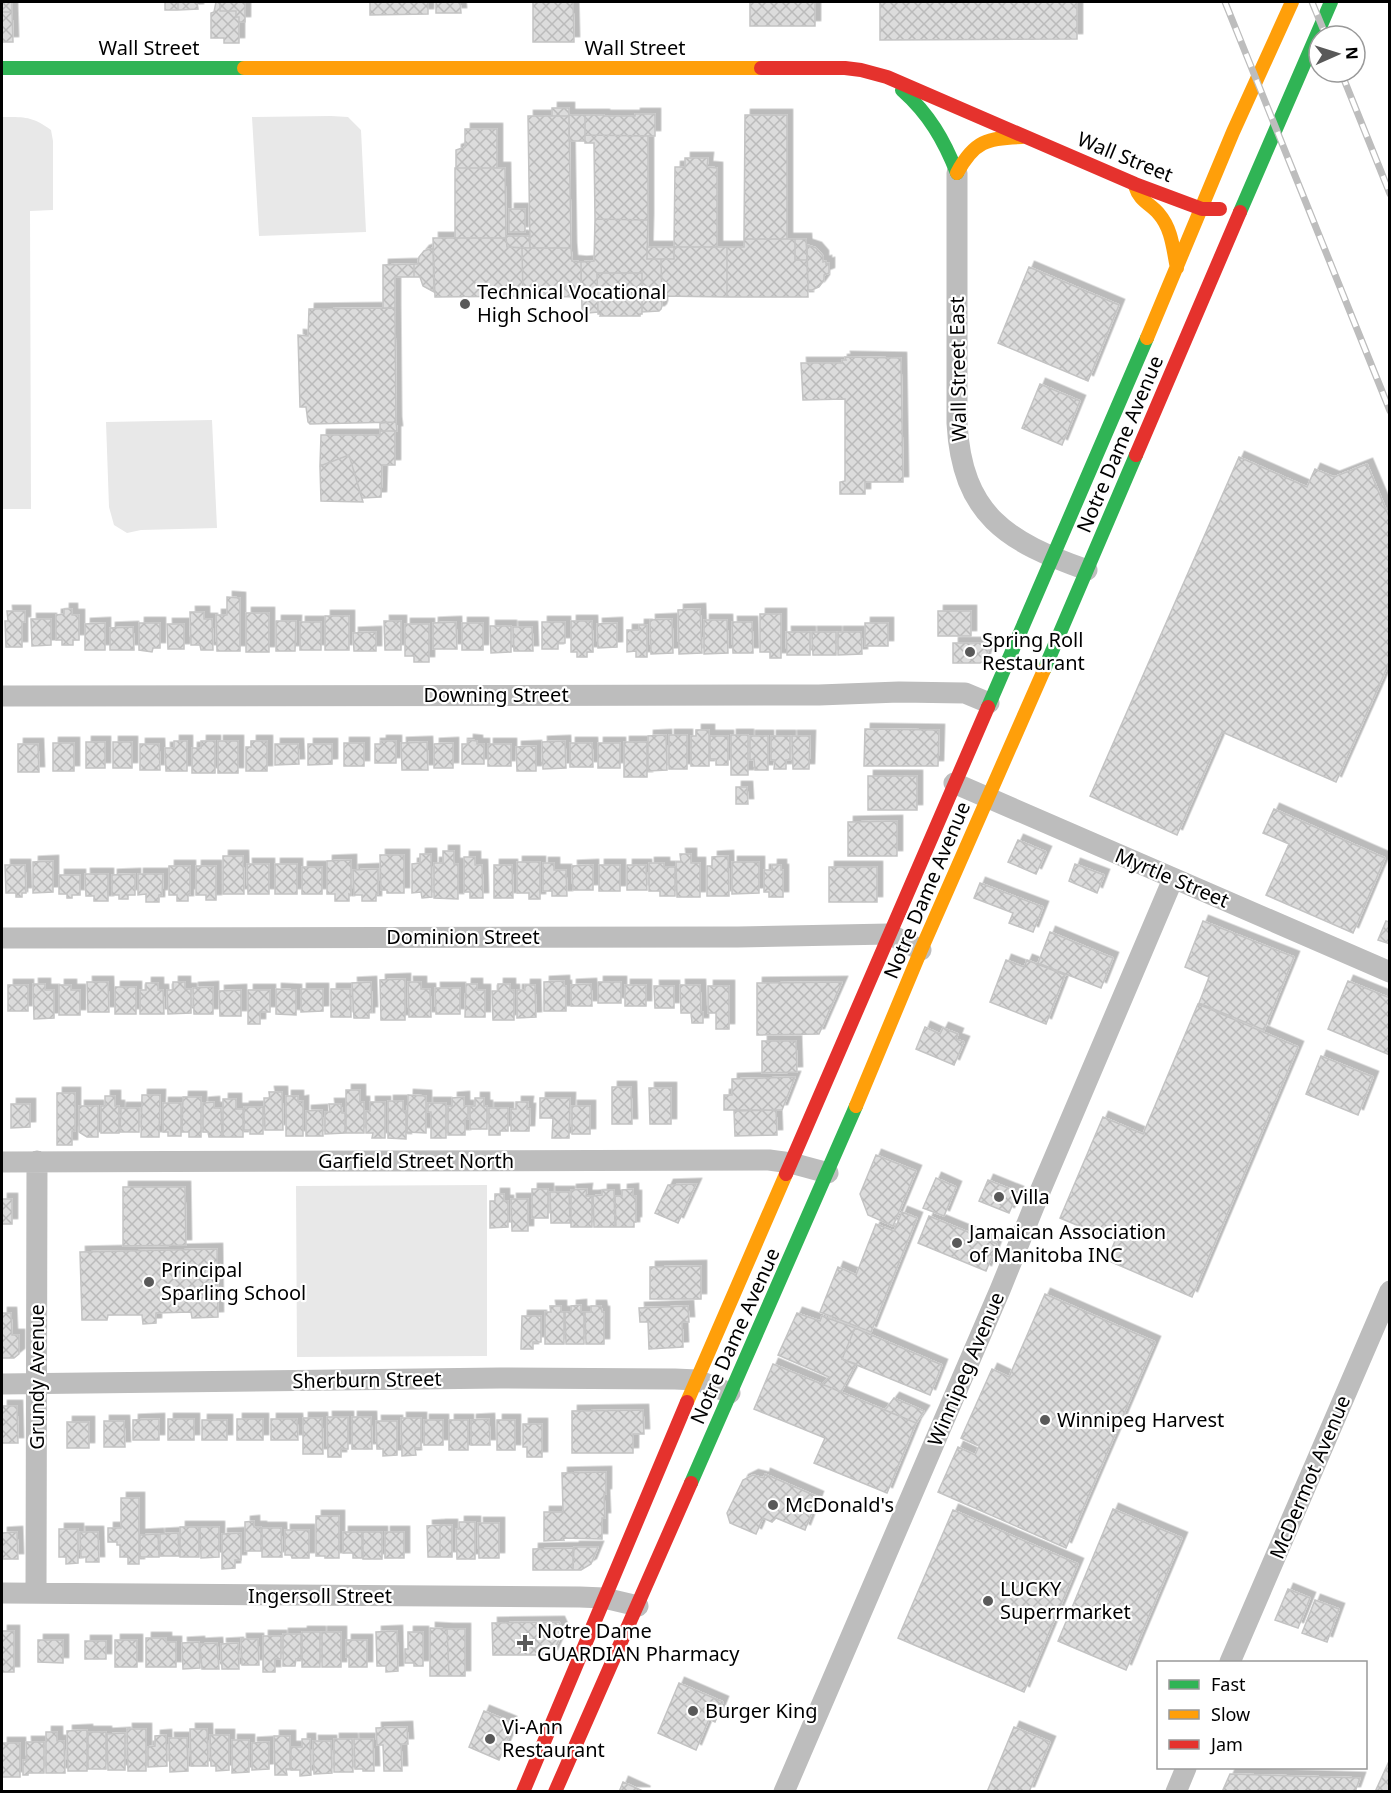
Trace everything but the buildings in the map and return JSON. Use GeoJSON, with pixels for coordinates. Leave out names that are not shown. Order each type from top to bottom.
{"type":"FeatureCollection","features":[{"type":"Feature","properties":{"kind":"main road","name":"Notre Dame Avenue"},"geometry":{"type":"LineString","coordinates":[[523,1791],[697,1380],[1177,268],[1233,132],[1292,2]]}},
{"type":"Feature","properties":{"kind":"main road","name":"Notre Dame Avenue"},"geometry":{"type":"LineString","coordinates":[[555,1791],[828,1173],[921,950],[1331,2]]}},
{"type":"Feature","properties":{"kind":"main road","name":"Wall Street"},"geometry":{"type":"LineString","coordinates":[[2,68],[808,66],[845,68],[887,77],[1135,184],[1202,209],[1241,209]]}},
{"type":"Feature","properties":{"kind":"main road"},"geometry":{"type":"LineString","coordinates":[[887,77],[918,103],[933,121],[946,144],[957,173]]}},
{"type":"Feature","properties":{"kind":"main road"},"geometry":{"type":"LineString","coordinates":[[957,173],[966,157],[986,140],[1027,137]]}},
{"type":"Feature","properties":{"kind":"main road"},"geometry":{"type":"LineString","coordinates":[[1135,184],[1138,195],[1159,214],[1169,230],[1177,268]]}},
{"type":"Feature","properties":{"kind":"street","name":"Wall Street East"},"geometry":{"type":"LineString","coordinates":[[957,173],[957,423],[962,466],[976,498],[995,523],[1022,543],[1052,558],[1087,570]]}},
{"type":"Feature","properties":{"kind":"street","name":"Downing Street"},"geometry":{"type":"LineString","coordinates":[[2,696],[784,695],[932,692],[965,693],[989,703]]}},
{"type":"Feature","properties":{"kind":"street","name":"Myrtle Street"},"geometry":{"type":"LineString","coordinates":[[954,783],[1389,972]]}},
{"type":"Feature","properties":{"kind":"street","name":"Winnipeg Avenue"},"geometry":{"type":"LineString","coordinates":[[784,1791],[1000,1290],[1173,879]]}},
{"type":"Feature","properties":{"kind":"street","name":"Dominion Street"},"geometry":{"type":"LineString","coordinates":[[2,938],[738,937],[889,934],[921,950]]}},
{"type":"Feature","properties":{"kind":"street","name":"Garfield Street North"},"geometry":{"type":"LineString","coordinates":[[2,1162],[737,1160],[791,1163],[828,1173]]}},
{"type":"Feature","properties":{"kind":"street","name":"Grundy Avenue"},"geometry":{"type":"LineString","coordinates":[[36,1593],[37,1161]]}},
{"type":"Feature","properties":{"kind":"street","name":"McDermot Avenue"},"geometry":{"type":"LineString","coordinates":[[1230,1661],[1389,1291]]}},
{"type":"Feature","properties":{"kind":"street","name":"Sherburn Street"},"geometry":{"type":"LineString","coordinates":[[2,1384],[500,1378],[697,1380],[730,1393]]}},
{"type":"Feature","properties":{"kind":"street","name":"Ingersoll Street"},"geometry":{"type":"LineString","coordinates":[[2,1593],[604,1598],[638,1606]]}},
{"type":"Feature","properties":{"kind":"street"},"geometry":{"type":"LineString","coordinates":[[1176,1791],[1185,1769]]}},
{"type":"Feature","properties":{"kind":"shaded area"},"geometry":{"type":"Polygon","coordinates":[[[2,117],[22,117],[38,122],[51,130],[53,141],[53,210],[30,211],[31,509],[2,509],[2,117]]]}},
{"type":"Feature","properties":{"kind":"shaded area"},"geometry":{"type":"Polygon","coordinates":[[[252,117],[348,117],[361,130],[366,232],[259,236],[252,117]]]}},
{"type":"Feature","properties":{"kind":"shaded area"},"geometry":{"type":"Polygon","coordinates":[[[212,420],[217,528],[141,530],[127,533],[114,525],[109,507],[106,422],[212,420]]]}},
{"type":"Feature","properties":{"kind":"shaded area"},"geometry":{"type":"Polygon","coordinates":[[[487,1185],[487,1356],[297,1357],[296,1186],[487,1185]]]}},
{"type":"Feature","properties":{"kind":"railway"},"geometry":{"type":"LineString","coordinates":[[1225,2],[1390,411]]}},
{"type":"Feature","properties":{"kind":"railway"},"geometry":{"type":"LineString","coordinates":[[1312,2],[1321,24]]}},
{"type":"Feature","properties":{"kind":"railway"},"geometry":{"type":"LineString","coordinates":[[1346,84],[1390,194]]}},
{"type":"Feature","properties":{"kind":"traffic: fast"},"geometry":{"type":"LineString","coordinates":[[1240,212],[1331,2]]}},
{"type":"Feature","properties":{"kind":"traffic: fast"},"geometry":{"type":"LineString","coordinates":[[2,68],[244,68]]}},
{"type":"Feature","properties":{"kind":"traffic: fast"},"geometry":{"type":"LineString","coordinates":[[902,90],[935,128],[957,173]]}},
{"type":"Feature","properties":{"kind":"traffic: fast"},"geometry":{"type":"LineString","coordinates":[[988,707],[1147,338]]}},
{"type":"Feature","properties":{"kind":"traffic: fast"},"geometry":{"type":"LineString","coordinates":[[1044,670],[1136,455]]}},
{"type":"Feature","properties":{"kind":"traffic: fast"},"geometry":{"type":"LineString","coordinates":[[691,1483],[856,1106]]}},
{"type":"Feature","properties":{"kind":"traffic: slow"},"geometry":{"type":"LineString","coordinates":[[1147,338],[1233,132],[1292,2]]}},
{"type":"Feature","properties":{"kind":"traffic: slow"},"geometry":{"type":"LineString","coordinates":[[244,68],[761,68]]}},
{"type":"Feature","properties":{"kind":"traffic: slow"},"geometry":{"type":"LineString","coordinates":[[957,173],[969,154],[983,143],[1022,137]]}},
{"type":"Feature","properties":{"kind":"traffic: slow"},"geometry":{"type":"LineString","coordinates":[[1135,186],[1142,199],[1156,210],[1167,226],[1177,268]]}},
{"type":"Feature","properties":{"kind":"traffic: slow"},"geometry":{"type":"LineString","coordinates":[[856,1106],[921,950],[1044,670]]}},
{"type":"Feature","properties":{"kind":"traffic: slow"},"geometry":{"type":"LineString","coordinates":[[687,1402],[786,1174]]}},
{"type":"Feature","properties":{"kind":"traffic: jam"},"geometry":{"type":"LineString","coordinates":[[761,68],[845,68],[887,77],[1135,184],[1202,209],[1220,209]]}},
{"type":"Feature","properties":{"kind":"traffic: jam"},"geometry":{"type":"LineString","coordinates":[[1136,455],[1240,212]]}},
{"type":"Feature","properties":{"kind":"traffic: jam"},"geometry":{"type":"LineString","coordinates":[[786,1174],[988,707]]}},
{"type":"Feature","properties":{"kind":"traffic: jam"},"geometry":{"type":"LineString","coordinates":[[523,1792],[687,1402]]}},
{"type":"Feature","properties":{"kind":"traffic: jam"},"geometry":{"type":"LineString","coordinates":[[555,1792],[691,1483]]}},
{"type":"Feature","properties":{"kind":"place","name":"Technical Vocational High School"},"geometry":{"type":"Point","coordinates":[465,304]}},
{"type":"Feature","properties":{"kind":"place","name":"Spring Roll Restaurant"},"geometry":{"type":"Point","coordinates":[970,652]}},
{"type":"Feature","properties":{"kind":"place","name":"Villa"},"geometry":{"type":"Point","coordinates":[999,1197]}},
{"type":"Feature","properties":{"kind":"place","name":"Jamaican Association of Manitoba INC"},"geometry":{"type":"Point","coordinates":[957,1243]}},
{"type":"Feature","properties":{"kind":"place","name":"Principal Sparling School"},"geometry":{"type":"Point","coordinates":[149,1282]}},
{"type":"Feature","properties":{"kind":"place","name":"Winnipeg Harvest"},"geometry":{"type":"Point","coordinates":[1045,1420]}},
{"type":"Feature","properties":{"kind":"place","name":"McDonald's"},"geometry":{"type":"Point","coordinates":[773,1505]}},
{"type":"Feature","properties":{"kind":"place","name":"LUCKY Superrmarket"},"geometry":{"type":"Point","coordinates":[988,1601]}},
{"type":"Feature","properties":{"kind":"place","name":"Notre Dame GUARDIAN Pharmacy"},"geometry":{"type":"Point","coordinates":[525,1643]}},
{"type":"Feature","properties":{"kind":"place","name":"Burger King"},"geometry":{"type":"Point","coordinates":[693,1711]}},
{"type":"Feature","properties":{"kind":"place","name":"Vi-Ann Restaurant"},"geometry":{"type":"Point","coordinates":[490,1739]}}]}
